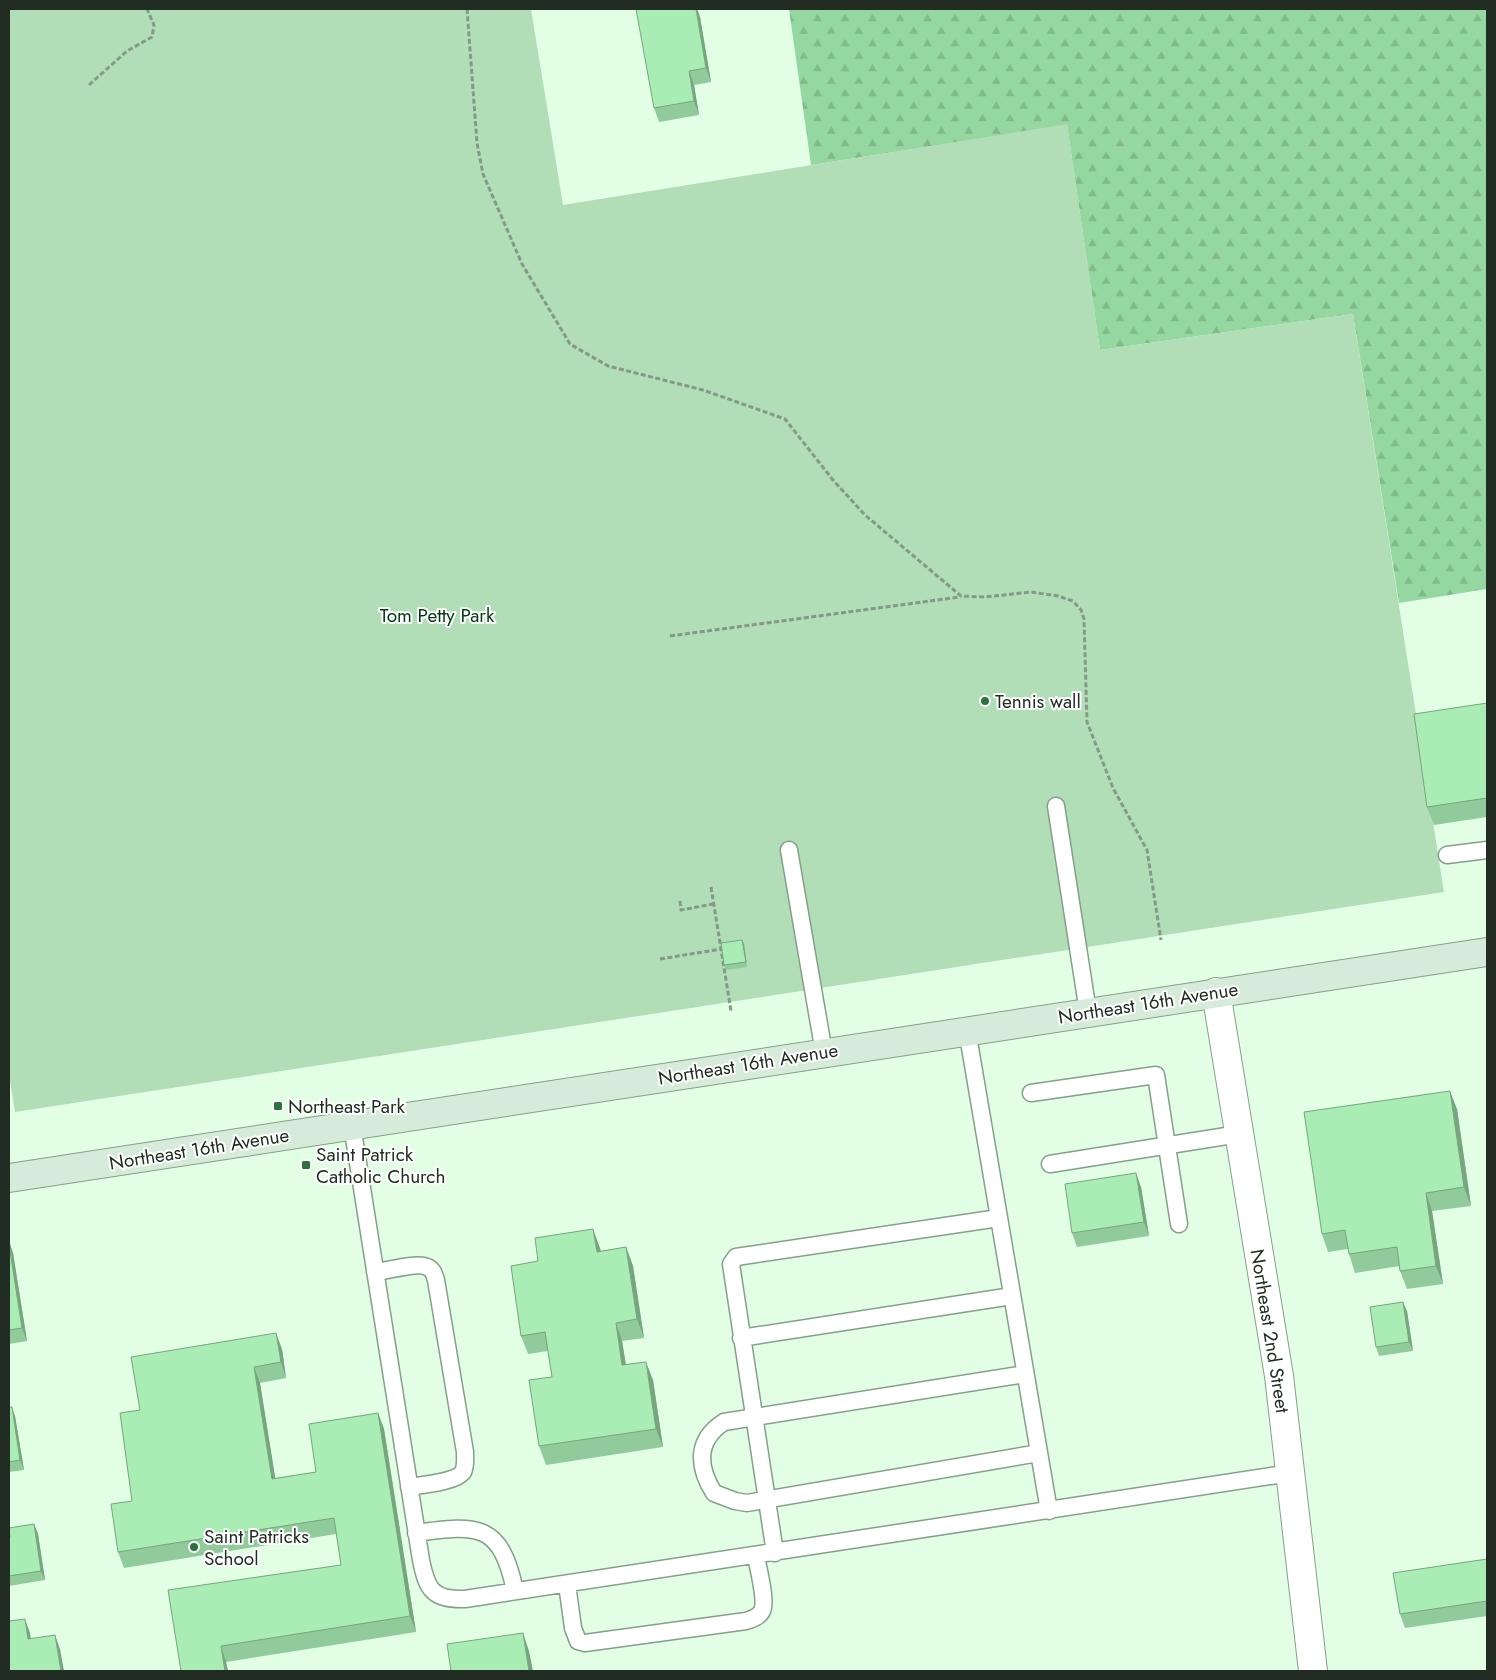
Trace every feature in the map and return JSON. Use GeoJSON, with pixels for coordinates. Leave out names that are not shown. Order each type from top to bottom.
{"type":"FeatureCollection","features":[{"type":"Feature","properties":{"kind":"street","name":"Northeast 16th Avenue"},"geometry":{"type":"LineString","coordinates":[[9,1178],[1487,952]]}},
{"type":"Feature","properties":{"kind":"street","name":"Northeast 2nd Street"},"geometry":{"type":"LineString","coordinates":[[1216,992],[1279,1376],[1313,1671]]}},
{"type":"Feature","properties":{"kind":"lane"},"geometry":{"type":"LineString","coordinates":[[1056,806],[1088,1012]]}},
{"type":"Feature","properties":{"kind":"lane"},"geometry":{"type":"LineString","coordinates":[[790,850],[824,1053]]}},
{"type":"Feature","properties":{"kind":"lane"},"geometry":{"type":"LineString","coordinates":[[1447,855],[1487,850]]}},
{"type":"Feature","properties":{"kind":"lane"},"geometry":{"type":"LineString","coordinates":[[967,1030],[1049,1512]]}},
{"type":"Feature","properties":{"kind":"lane"},"geometry":{"type":"LineString","coordinates":[[1031,1093],[1156,1075],[1179,1224]]}},
{"type":"Feature","properties":{"kind":"lane"},"geometry":{"type":"LineString","coordinates":[[352,1125],[416,1534],[425,1579],[432,1592],[451,1600],[1049,1512],[1290,1473]]}},
{"type":"Feature","properties":{"kind":"lane"},"geometry":{"type":"LineString","coordinates":[[1050,1164],[1239,1134]]}},
{"type":"Feature","properties":{"kind":"lane"},"geometry":{"type":"LineString","coordinates":[[775,1553],[731,1264],[736,1257],[999,1218]]}},
{"type":"Feature","properties":{"kind":"lane"},"geometry":{"type":"LineString","coordinates":[[375,1272],[418,1265],[426,1265],[432,1270],[436,1280],[465,1452],[466,1463],[463,1472],[456,1478],[409,1487]]}},
{"type":"Feature","properties":{"kind":"lane"},"geometry":{"type":"LineString","coordinates":[[741,1338],[1012,1296]]}},
{"type":"Feature","properties":{"kind":"lane"},"geometry":{"type":"LineString","coordinates":[[1025,1374],[724,1422],[707,1436],[702,1454],[704,1472],[714,1492],[723,1498],[747,1502],[1039,1453]]}},
{"type":"Feature","properties":{"kind":"lane"},"geometry":{"type":"LineString","coordinates":[[416,1534],[468,1527],[487,1534],[504,1554],[515,1592]]}},
{"type":"Feature","properties":{"kind":"lane"},"geometry":{"type":"LineString","coordinates":[[567,1584],[572,1628],[578,1641],[586,1643],[746,1621],[756,1618],[762,1612],[764,1603],[756,1556]]}},
{"type":"Feature","properties":{"kind":"path"},"geometry":{"type":"LineString","coordinates":[[89,85],[120,57],[152,37],[154,25],[147,9]]}},
{"type":"Feature","properties":{"kind":"path"},"geometry":{"type":"LineString","coordinates":[[467,9],[477,143],[483,174],[522,264],[570,344],[608,366],[703,390],[786,419],[833,480],[865,515],[961,596]]}},
{"type":"Feature","properties":{"kind":"path"},"geometry":{"type":"LineString","coordinates":[[670,636],[961,596],[985,597],[1031,592],[1058,596],[1073,602],[1081,610],[1084,619],[1087,722],[1113,788],[1147,850],[1160,940]]}},
{"type":"Feature","properties":{"kind":"path"},"geometry":{"type":"LineString","coordinates":[[711,888],[731,1011]]}},
{"type":"Feature","properties":{"kind":"path"},"geometry":{"type":"LineString","coordinates":[[680,901],[681,910],[713,904]]}},
{"type":"Feature","properties":{"kind":"path"},"geometry":{"type":"LineString","coordinates":[[660,959],[721,949]]}},
{"type":"Feature","properties":{"kind":"green space","name":"Tom Petty Park"},"geometry":{"type":"Polygon","coordinates":[[[9,9],[531,9],[563,205],[1067,124],[1100,350],[1353,314],[1444,892],[15,1112],[9,1074],[9,9]]]}},
{"type":"Feature","properties":{"kind":"green space"},"geometry":{"type":"Polygon","coordinates":[[[789,9],[1487,9],[1487,589],[1399,603],[1353,314],[1100,350],[1067,125],[811,165],[789,9]]]}},
{"type":"Feature","properties":{"kind":"building"},"geometry":{"type":"Polygon","coordinates":[[[636,9],[696,9],[706,68],[689,71],[694,101],[654,108],[636,9]]]}},
{"type":"Feature","properties":{"kind":"building"},"geometry":{"type":"Polygon","coordinates":[[[1487,703],[1487,798],[1427,807],[1414,714],[1487,703]]]}},
{"type":"Feature","properties":{"kind":"building"},"geometry":{"type":"Polygon","coordinates":[[[742,940],[746,962],[724,965],[721,943],[742,940]]]}},
{"type":"Feature","properties":{"kind":"building"},"geometry":{"type":"Polygon","coordinates":[[[1450,1091],[1464,1187],[1426,1193],[1436,1266],[1400,1271],[1397,1247],[1349,1254],[1345,1230],[1322,1234],[1304,1112],[1450,1091]]]}},
{"type":"Feature","properties":{"kind":"building"},"geometry":{"type":"Polygon","coordinates":[[[1136,1173],[1144,1222],[1072,1233],[1065,1184],[1136,1173]]]}},
{"type":"Feature","properties":{"kind":"building"},"geometry":{"type":"Polygon","coordinates":[[[593,1229],[597,1252],[626,1247],[637,1319],[616,1323],[622,1365],[646,1362],[656,1429],[539,1446],[529,1380],[552,1377],[545,1332],[521,1336],[511,1266],[538,1261],[535,1238],[593,1229]]]}},
{"type":"Feature","properties":{"kind":"building"},"geometry":{"type":"Polygon","coordinates":[[[9,1244],[22,1328],[9,1330],[9,1244]]]}},
{"type":"Feature","properties":{"kind":"building"},"geometry":{"type":"Polygon","coordinates":[[[1403,1302],[1409,1342],[1376,1347],[1370,1307],[1403,1302]]]}},
{"type":"Feature","properties":{"kind":"building"},"geometry":{"type":"Polygon","coordinates":[[[276,1333],[281,1362],[254,1367],[272,1479],[316,1472],[309,1424],[378,1413],[410,1616],[221,1646],[225,1671],[181,1671],[168,1590],[341,1565],[334,1518],[118,1552],[111,1504],[132,1501],[120,1413],[140,1410],[131,1357],[276,1333]]]}},
{"type":"Feature","properties":{"kind":"building"},"geometry":{"type":"Polygon","coordinates":[[[9,1407],[12,1407],[20,1460],[9,1462],[9,1407]]]}},
{"type":"Feature","properties":{"kind":"building"},"geometry":{"type":"Polygon","coordinates":[[[34,1524],[41,1571],[9,1576],[9,1528],[34,1524]]]}},
{"type":"Feature","properties":{"kind":"building"},"geometry":{"type":"Polygon","coordinates":[[[1487,1559],[1487,1601],[1400,1614],[1393,1573],[1487,1559]]]}},
{"type":"Feature","properties":{"kind":"building"},"geometry":{"type":"Polygon","coordinates":[[[25,1619],[28,1639],[55,1635],[61,1671],[9,1671],[9,1621],[25,1619]]]}},
{"type":"Feature","properties":{"kind":"building"},"geometry":{"type":"Polygon","coordinates":[[[523,1633],[529,1671],[451,1671],[447,1644],[523,1633]]]}},
{"type":"Feature","properties":{"kind":"place","name":"Tennis wall"},"geometry":{"type":"Point","coordinates":[985,701]}},
{"type":"Feature","properties":{"kind":"place","name":"Northeast Park"},"geometry":{"type":"Point","coordinates":[278,1106]}},
{"type":"Feature","properties":{"kind":"place","name":"Saint Patrick Catholic Church"},"geometry":{"type":"Point","coordinates":[306,1165]}},
{"type":"Feature","properties":{"kind":"place","name":"Saint Patricks School"},"geometry":{"type":"Point","coordinates":[194,1547]}}]}
